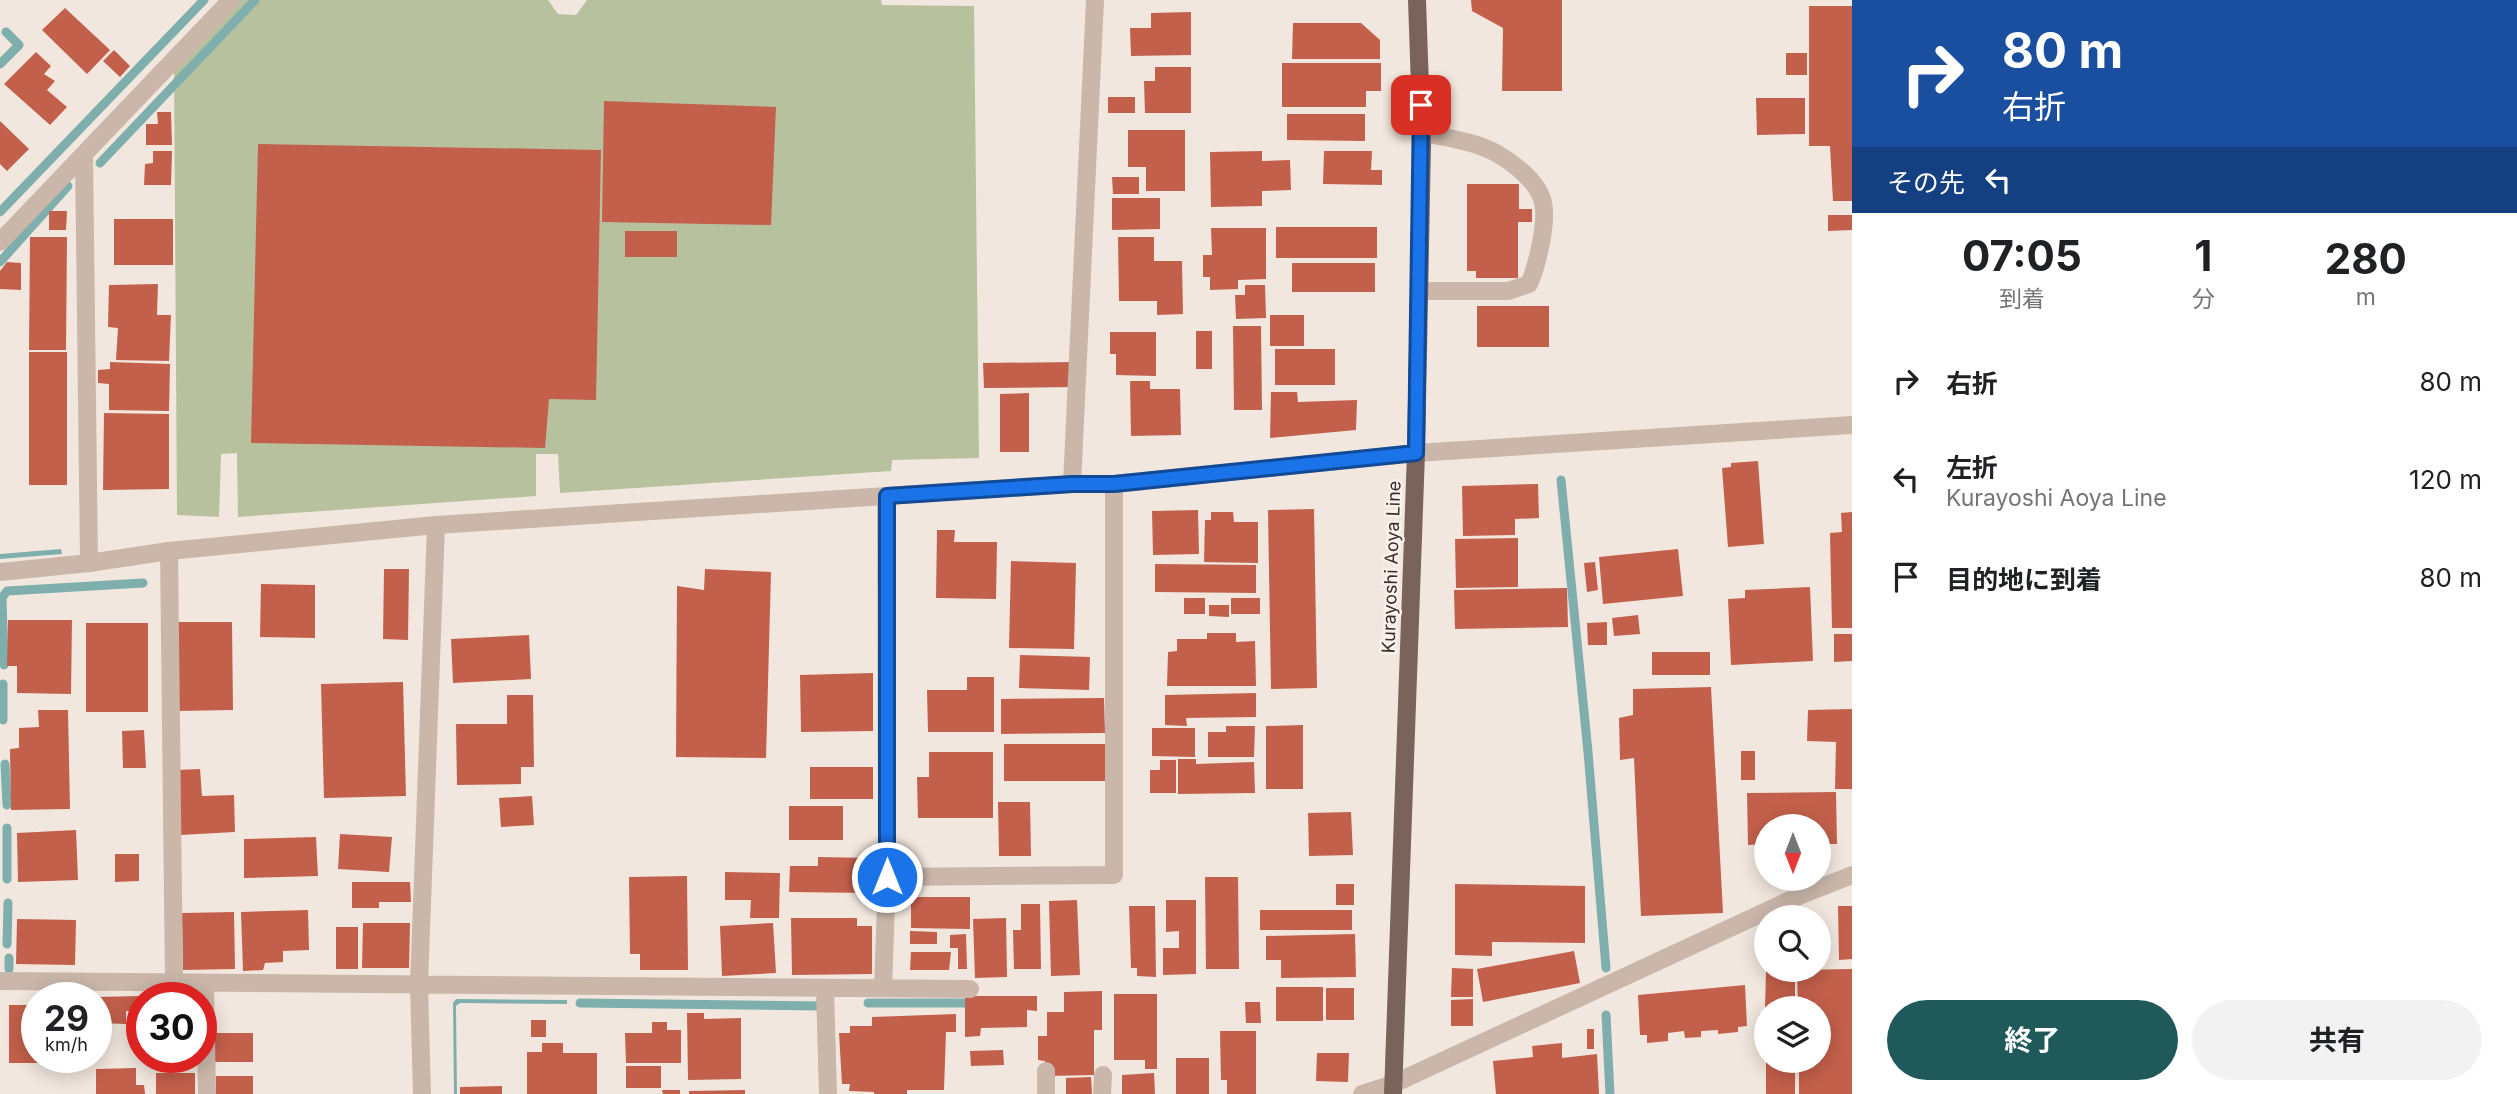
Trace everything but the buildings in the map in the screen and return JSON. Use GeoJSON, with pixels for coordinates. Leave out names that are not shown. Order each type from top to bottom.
{"type":"FeatureCollection","features":[{"type":"Feature","properties":{"kind":"main road","name":"Kurayoshi Aoya Line"},"geometry":{"type":"LineString","coordinates":[[1393,1089],[1420,286],[1422,138],[1417,0]]}},
{"type":"Feature","properties":{"kind":"street"},"geometry":{"type":"LineString","coordinates":[[0,242],[231,0]]}},
{"type":"Feature","properties":{"kind":"street"},"geometry":{"type":"LineString","coordinates":[[1072,484],[1095,0]]}},
{"type":"Feature","properties":{"kind":"street"},"geometry":{"type":"LineString","coordinates":[[1420,286],[1508,291],[1530,284],[1538,264],[1543,226],[1543,199],[1514,165],[1475,145],[1422,138]]}},
{"type":"Feature","properties":{"kind":"street"},"geometry":{"type":"LineString","coordinates":[[84,155],[89,563]]}},
{"type":"Feature","properties":{"kind":"street"},"geometry":{"type":"LineString","coordinates":[[0,572],[169,551],[436,526],[1072,484],[1114,484],[1416,453],[1852,425]]}},
{"type":"Feature","properties":{"kind":"street"},"geometry":{"type":"LineString","coordinates":[[887,877],[1114,875],[1114,484]]}},
{"type":"Feature","properties":{"kind":"street"},"geometry":{"type":"LineString","coordinates":[[883,988],[887,877],[887,496]]}},
{"type":"Feature","properties":{"kind":"street"},"geometry":{"type":"LineString","coordinates":[[422,1094],[419,985],[436,526]]}},
{"type":"Feature","properties":{"kind":"street"},"geometry":{"type":"LineString","coordinates":[[169,551],[174,982]]}},
{"type":"Feature","properties":{"kind":"street"},"geometry":{"type":"LineString","coordinates":[[1362,1094],[1393,1089],[1799,896],[1852,875]]}},
{"type":"Feature","properties":{"kind":"street"},"geometry":{"type":"LineString","coordinates":[[0,981],[126,982]]}},
{"type":"Feature","properties":{"kind":"street"},"geometry":{"type":"LineString","coordinates":[[217,983],[825,990],[970,989]]}},
{"type":"Feature","properties":{"kind":"street"},"geometry":{"type":"LineString","coordinates":[[825,990],[828,1094]]}},
{"type":"Feature","properties":{"kind":"street"},"geometry":{"type":"LineString","coordinates":[[1046,1071],[1046,1094]]}},
{"type":"Feature","properties":{"kind":"street"},"geometry":{"type":"LineString","coordinates":[[207,1073],[207,1094]]}},
{"type":"Feature","properties":{"kind":"street"},"geometry":{"type":"LineString","coordinates":[[1102,1094],[1103,1075]]}},
{"type":"Feature","properties":{"kind":"green space"},"geometry":{"type":"Polygon","coordinates":[[[240,0],[548,0],[558,14],[576,15],[587,0],[881,0],[882,5],[974,6],[979,458],[892,460],[891,471],[560,493],[558,454],[536,454],[536,496],[238,517],[237,453],[221,454],[219,517],[177,515],[174,69],[240,0]]]}},
{"type":"Feature","properties":{"kind":"water"},"geometry":{"type":"Polygon","coordinates":[[[61,549],[62,554],[0,559],[0,554],[61,549]]]}},
{"type":"Feature","properties":{"kind":"water"},"geometry":{"type":"Polygon","coordinates":[[[456,999],[567,1000],[567,1004],[460,1003],[456,1006],[457,1094],[454,1094],[453,1003],[456,999]]]}},
{"type":"Feature","properties":{"kind":"waterway"},"geometry":{"type":"LineString","coordinates":[[0,212],[204,0]]}},
{"type":"Feature","properties":{"kind":"waterway"},"geometry":{"type":"LineString","coordinates":[[100,163],[255,0]]}},
{"type":"Feature","properties":{"kind":"waterway"},"geometry":{"type":"LineString","coordinates":[[0,64],[19,45],[6,32]]}},
{"type":"Feature","properties":{"kind":"waterway"},"geometry":{"type":"LineString","coordinates":[[0,262],[68,186]]}},
{"type":"Feature","properties":{"kind":"waterway"},"geometry":{"type":"LineString","coordinates":[[1561,480],[1606,968]]}},
{"type":"Feature","properties":{"kind":"waterway"},"geometry":{"type":"LineString","coordinates":[[4,665],[2,598],[7,591],[143,583]]}},
{"type":"Feature","properties":{"kind":"waterway"},"geometry":{"type":"LineString","coordinates":[[3,684],[3,720]]}},
{"type":"Feature","properties":{"kind":"waterway"},"geometry":{"type":"LineString","coordinates":[[5,764],[7,805]]}},
{"type":"Feature","properties":{"kind":"waterway"},"geometry":{"type":"LineString","coordinates":[[7,828],[7,879]]}},
{"type":"Feature","properties":{"kind":"waterway"},"geometry":{"type":"LineString","coordinates":[[7,944],[8,903]]}},
{"type":"Feature","properties":{"kind":"waterway"},"geometry":{"type":"LineString","coordinates":[[9,958],[9,969]]}},
{"type":"Feature","properties":{"kind":"waterway"},"geometry":{"type":"LineString","coordinates":[[580,1003],[822,1006]]}},
{"type":"Feature","properties":{"kind":"waterway"},"geometry":{"type":"LineString","coordinates":[[868,1003],[975,1003]]}},
{"type":"Feature","properties":{"kind":"waterway"},"geometry":{"type":"LineString","coordinates":[[1606,1015],[1610,1094]]}},
{"type":"Feature","properties":{"kind":"route"},"geometry":{"type":"LineString","coordinates":[[887,877],[887,496],[1072,484],[1114,484],[1416,453],[1421,105]]}}]}
